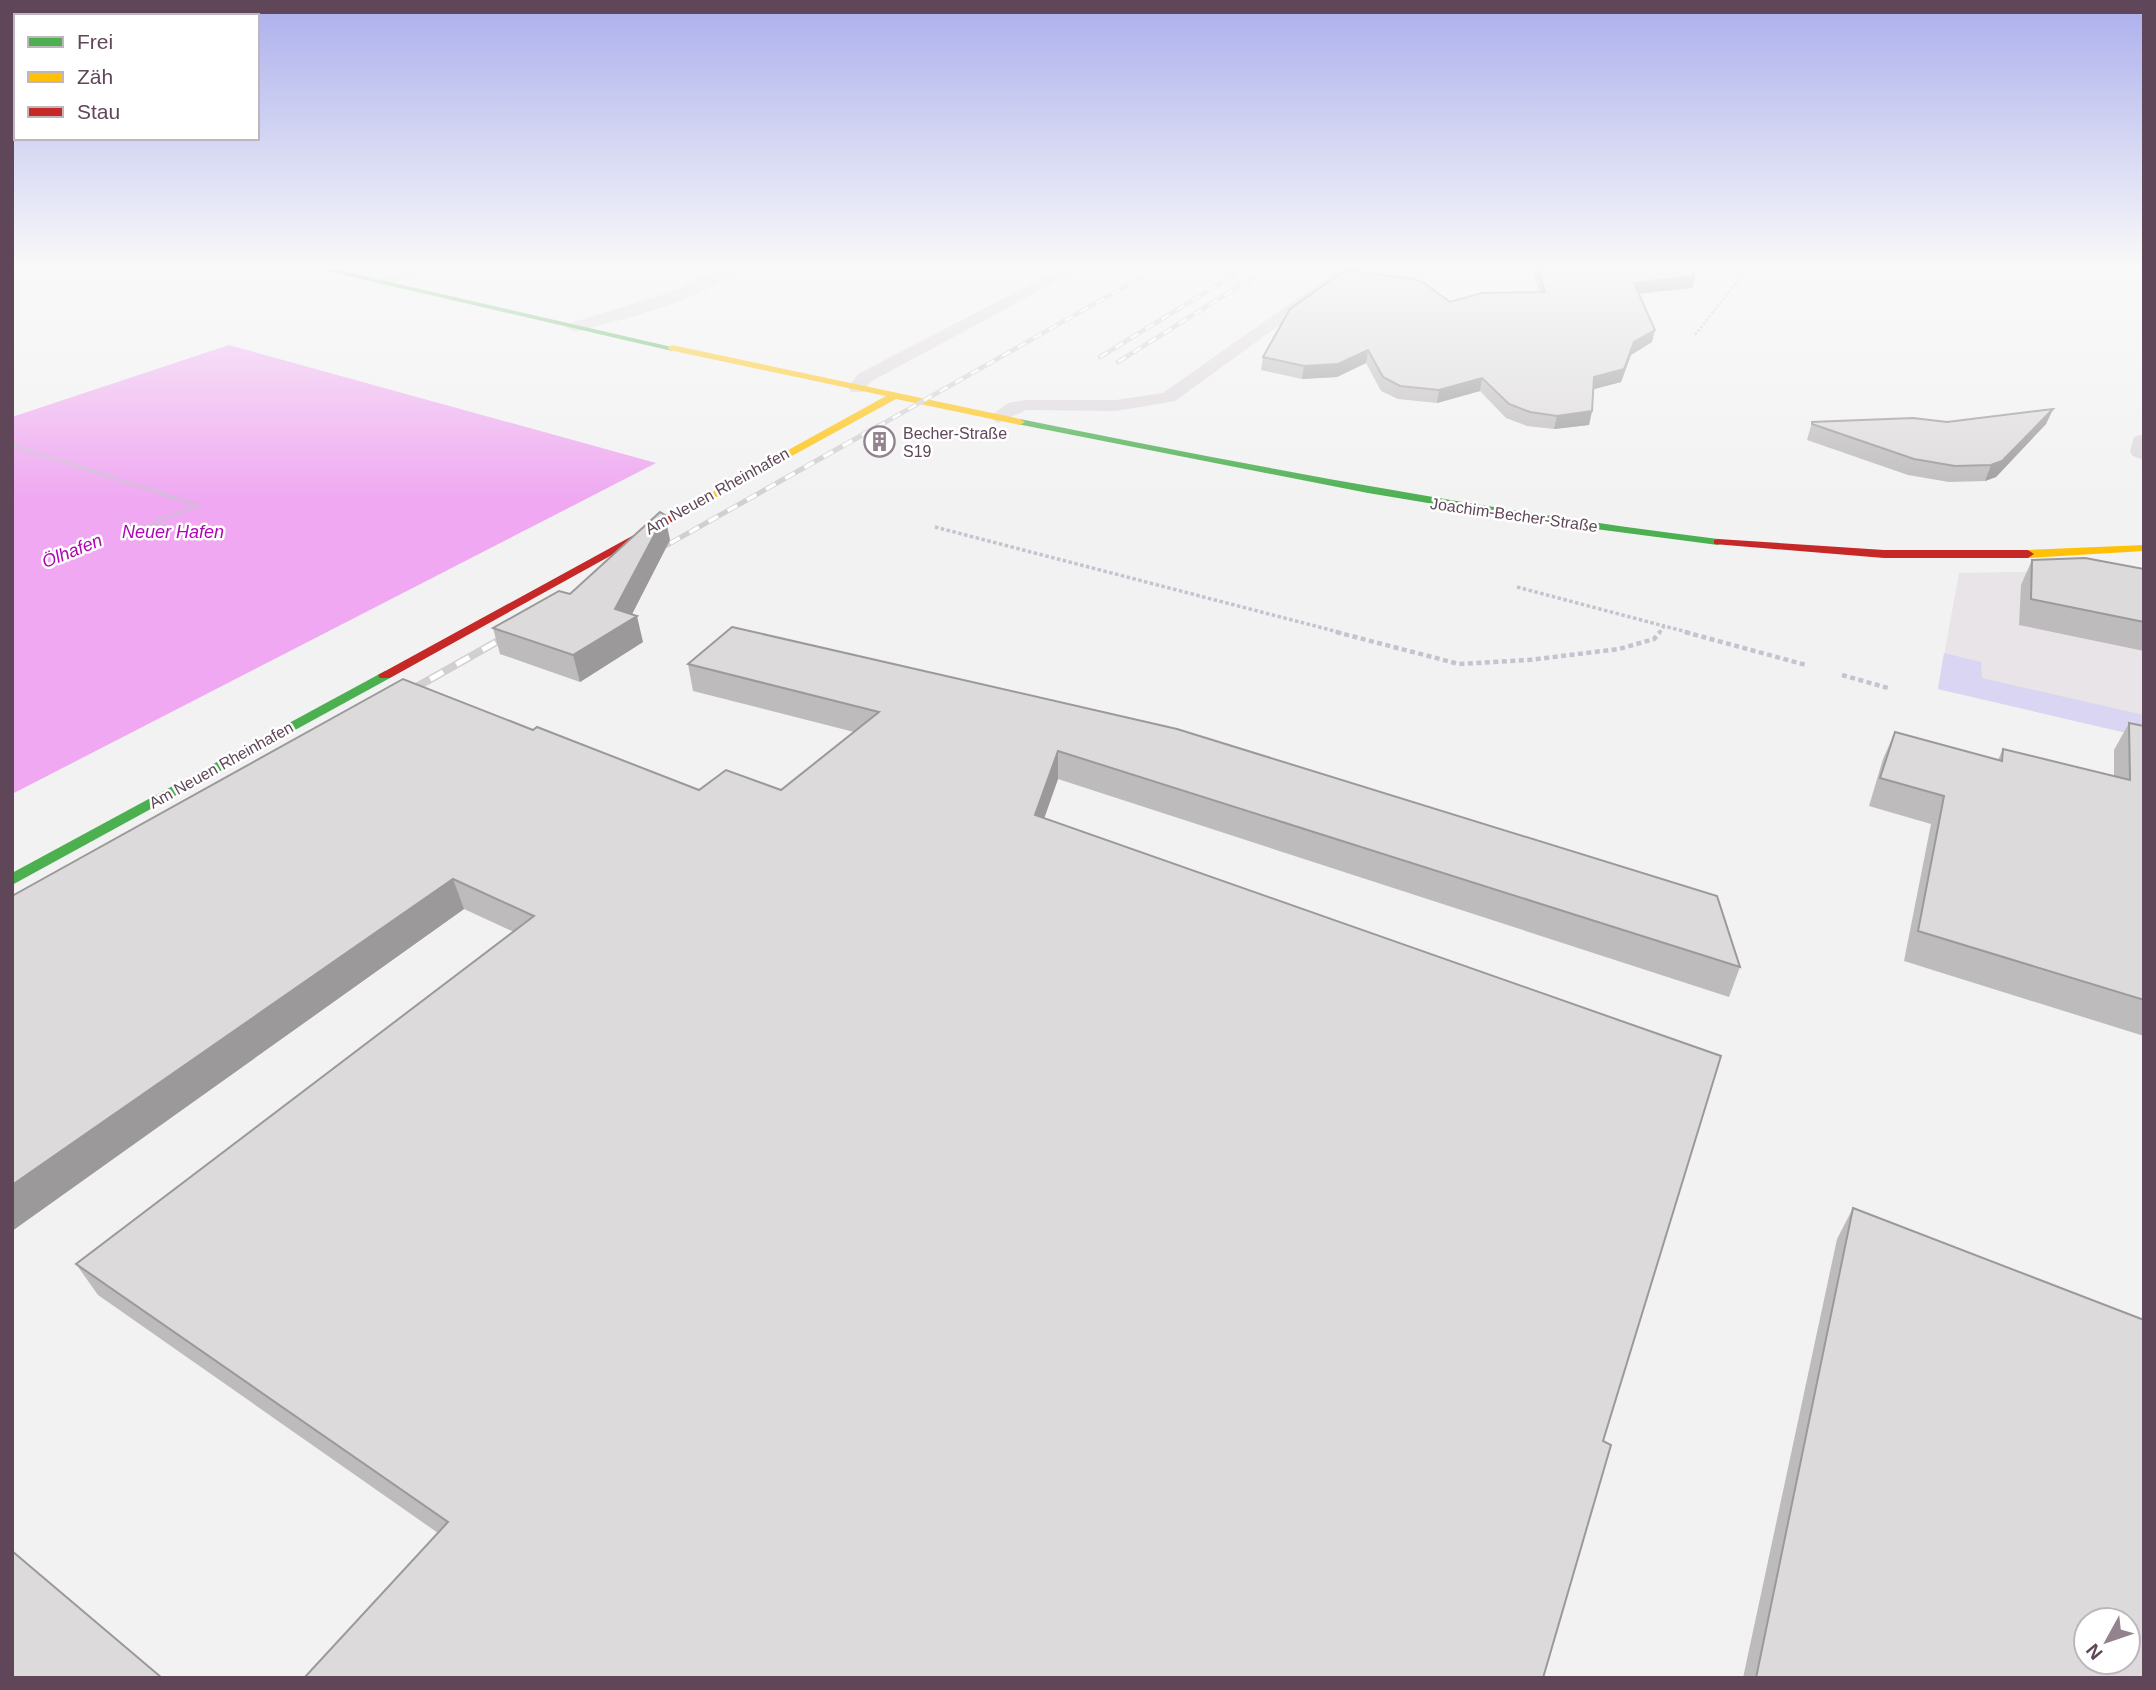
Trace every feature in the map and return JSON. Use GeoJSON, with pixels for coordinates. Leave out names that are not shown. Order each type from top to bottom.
{"type":"FeatureCollection","features":[{"type":"Feature","properties":{"kind":"street"},"geometry":{"type":"LineString","coordinates":[[652,344],[894,396]]}},
{"type":"Feature","properties":{"kind":"street","name":"Joachim-Becher-Straße"},"geometry":{"type":"LineString","coordinates":[[894,396],[1372,493],[1613,529],[1812,550],[1939,556],[2144,548]]}},
{"type":"Feature","properties":{"kind":"street","name":"Am Neuen Rheinhafen"},"geometry":{"type":"LineString","coordinates":[[12,880],[791,450],[894,396]]}},
{"type":"Feature","properties":{"kind":"lane"},"geometry":{"type":"LineString","coordinates":[[857,388],[864,379],[928,344]]}},
{"type":"Feature","properties":{"kind":"lane"},"geometry":{"type":"LineString","coordinates":[[998,417],[1014,407],[1026,405],[1117,406],[1153,402],[1169,397],[1244,344]]}},
{"type":"Feature","properties":{"kind":"lane"},"geometry":{"type":"LineString","coordinates":[[2144,440],[2141,441],[2140,452],[2144,454]]}},
{"type":"Feature","properties":{"kind":"path"},"geometry":{"type":"LineString","coordinates":[[12,445],[197,505],[126,536]]}},
{"type":"Feature","properties":{"kind":"path"},"geometry":{"type":"LineString","coordinates":[[935,527],[1459,664],[1570,656],[1626,646],[1653,640],[1664,626]]}},
{"type":"Feature","properties":{"kind":"path"},"geometry":{"type":"LineString","coordinates":[[1517,587],[1806,665]]}},
{"type":"Feature","properties":{"kind":"path"},"geometry":{"type":"LineString","coordinates":[[1842,675],[1888,688]]}},
{"type":"Feature","properties":{"kind":"shaded area"},"geometry":{"type":"Polygon","coordinates":[[[2085,571],[2144,575],[2144,737],[1938,689],[1959,573],[2085,571]]]}},
{"type":"Feature","properties":{"kind":"shaded area"},"geometry":{"type":"Polygon","coordinates":[[[1944,653],[1981,662],[1982,678],[2144,715],[2144,737],[1938,689],[1944,653]]]}},
{"type":"Feature","properties":{"kind":"water","name":"Neuer Hafen"},"geometry":{"type":"Polygon","coordinates":[[[229,345],[656,463],[12,794],[12,417],[229,345]]]}},
{"type":"Feature","properties":{"kind":"building"},"geometry":{"type":"Polygon","coordinates":[[[1270,344],[1633,344],[1624,369],[1594,377],[1592,411],[1557,416],[1530,412],[1509,404],[1482,378],[1439,390],[1400,386],[1383,377],[1368,350],[1338,364],[1304,366],[1263,357],[1270,344]]]}},
{"type":"Feature","properties":{"kind":"building"},"geometry":{"type":"Polygon","coordinates":[[[2053,409],[2002,461],[1991,465],[1955,466],[1914,459],[1812,424],[1913,418],[1947,422],[2053,409]]]}},
{"type":"Feature","properties":{"kind":"building"},"geometry":{"type":"Polygon","coordinates":[[[660,512],[665,515],[615,609],[637,616],[573,655],[493,628],[559,591],[570,594],[660,512]]]}},
{"type":"Feature","properties":{"kind":"building"},"geometry":{"type":"Polygon","coordinates":[[[2085,558],[2144,569],[2144,622],[2031,599],[2032,560],[2085,558]]]}},
{"type":"Feature","properties":{"kind":"building"},"geometry":{"type":"Polygon","coordinates":[[[732,627],[1177,729],[1717,896],[1740,967],[1058,751],[1035,815],[1721,1056],[1603,1441],[1611,1445],[1543,1678],[304,1678],[448,1522],[76,1264],[534,916],[453,879],[12,1185],[12,896],[403,679],[533,730],[537,727],[699,790],[726,770],[781,790],[879,712],[688,664],[732,627]]]}},
{"type":"Feature","properties":{"kind":"building"},"geometry":{"type":"Polygon","coordinates":[[[2129,723],[2144,726],[2144,1000],[1918,931],[1944,796],[1880,778],[1895,732],[2002,761],[2003,749],[2130,780],[2129,723]]]}},
{"type":"Feature","properties":{"kind":"building"},"geometry":{"type":"Polygon","coordinates":[[[1853,1208],[2144,1320],[2144,1678],[1756,1678],[1853,1208]]]}},
{"type":"Feature","properties":{"kind":"building"},"geometry":{"type":"Polygon","coordinates":[[[12,1551],[162,1678],[12,1678],[12,1551]]]}},
{"type":"Feature","properties":{"kind":"railway"},"geometry":{"type":"LineString","coordinates":[[877,427],[1024,344]]}},
{"type":"Feature","properties":{"kind":"railway"},"geometry":{"type":"LineString","coordinates":[[1100,357],[1121,344]]}},
{"type":"Feature","properties":{"kind":"railway"},"geometry":{"type":"LineString","coordinates":[[1118,362],[1147,344]]}},
{"type":"Feature","properties":{"kind":"railway"},"geometry":{"type":"LineString","coordinates":[[651,554],[880,425]]}},
{"type":"Feature","properties":{"kind":"railway"},"geometry":{"type":"LineString","coordinates":[[404,694],[514,632],[511,633]]}},
{"type":"Feature","properties":{"kind":"traffic: fast"},"geometry":{"type":"LineString","coordinates":[[654,344],[672,348]]}},
{"type":"Feature","properties":{"kind":"traffic: fast"},"geometry":{"type":"LineString","coordinates":[[1020,422],[1281,474],[1455,505],[1718,542]]}},
{"type":"Feature","properties":{"kind":"traffic: fast"},"geometry":{"type":"LineString","coordinates":[[12,880],[385,675]]}},
{"type":"Feature","properties":{"kind":"traffic: slow"},"geometry":{"type":"LineString","coordinates":[[672,348],[1020,422]]}},
{"type":"Feature","properties":{"kind":"traffic: slow"},"geometry":{"type":"LineString","coordinates":[[680,514],[894,396]]}},
{"type":"Feature","properties":{"kind":"traffic: slow"},"geometry":{"type":"LineString","coordinates":[[2028,554],[2144,548]]}},
{"type":"Feature","properties":{"kind":"traffic: jam"},"geometry":{"type":"LineString","coordinates":[[385,675],[680,514]]}},
{"type":"Feature","properties":{"kind":"traffic: jam"},"geometry":{"type":"LineString","coordinates":[[1718,542],[1884,554],[2028,554]]}},
{"type":"Feature","properties":{"kind":"place","name":"Becher-Straße S19"},"geometry":{"type":"Point","coordinates":[880,442]}},
{"type":"Feature","properties":{"kind":"water label","name":"Ölhafen"},"geometry":{"type":"Point","coordinates":[72,551]}}]}
